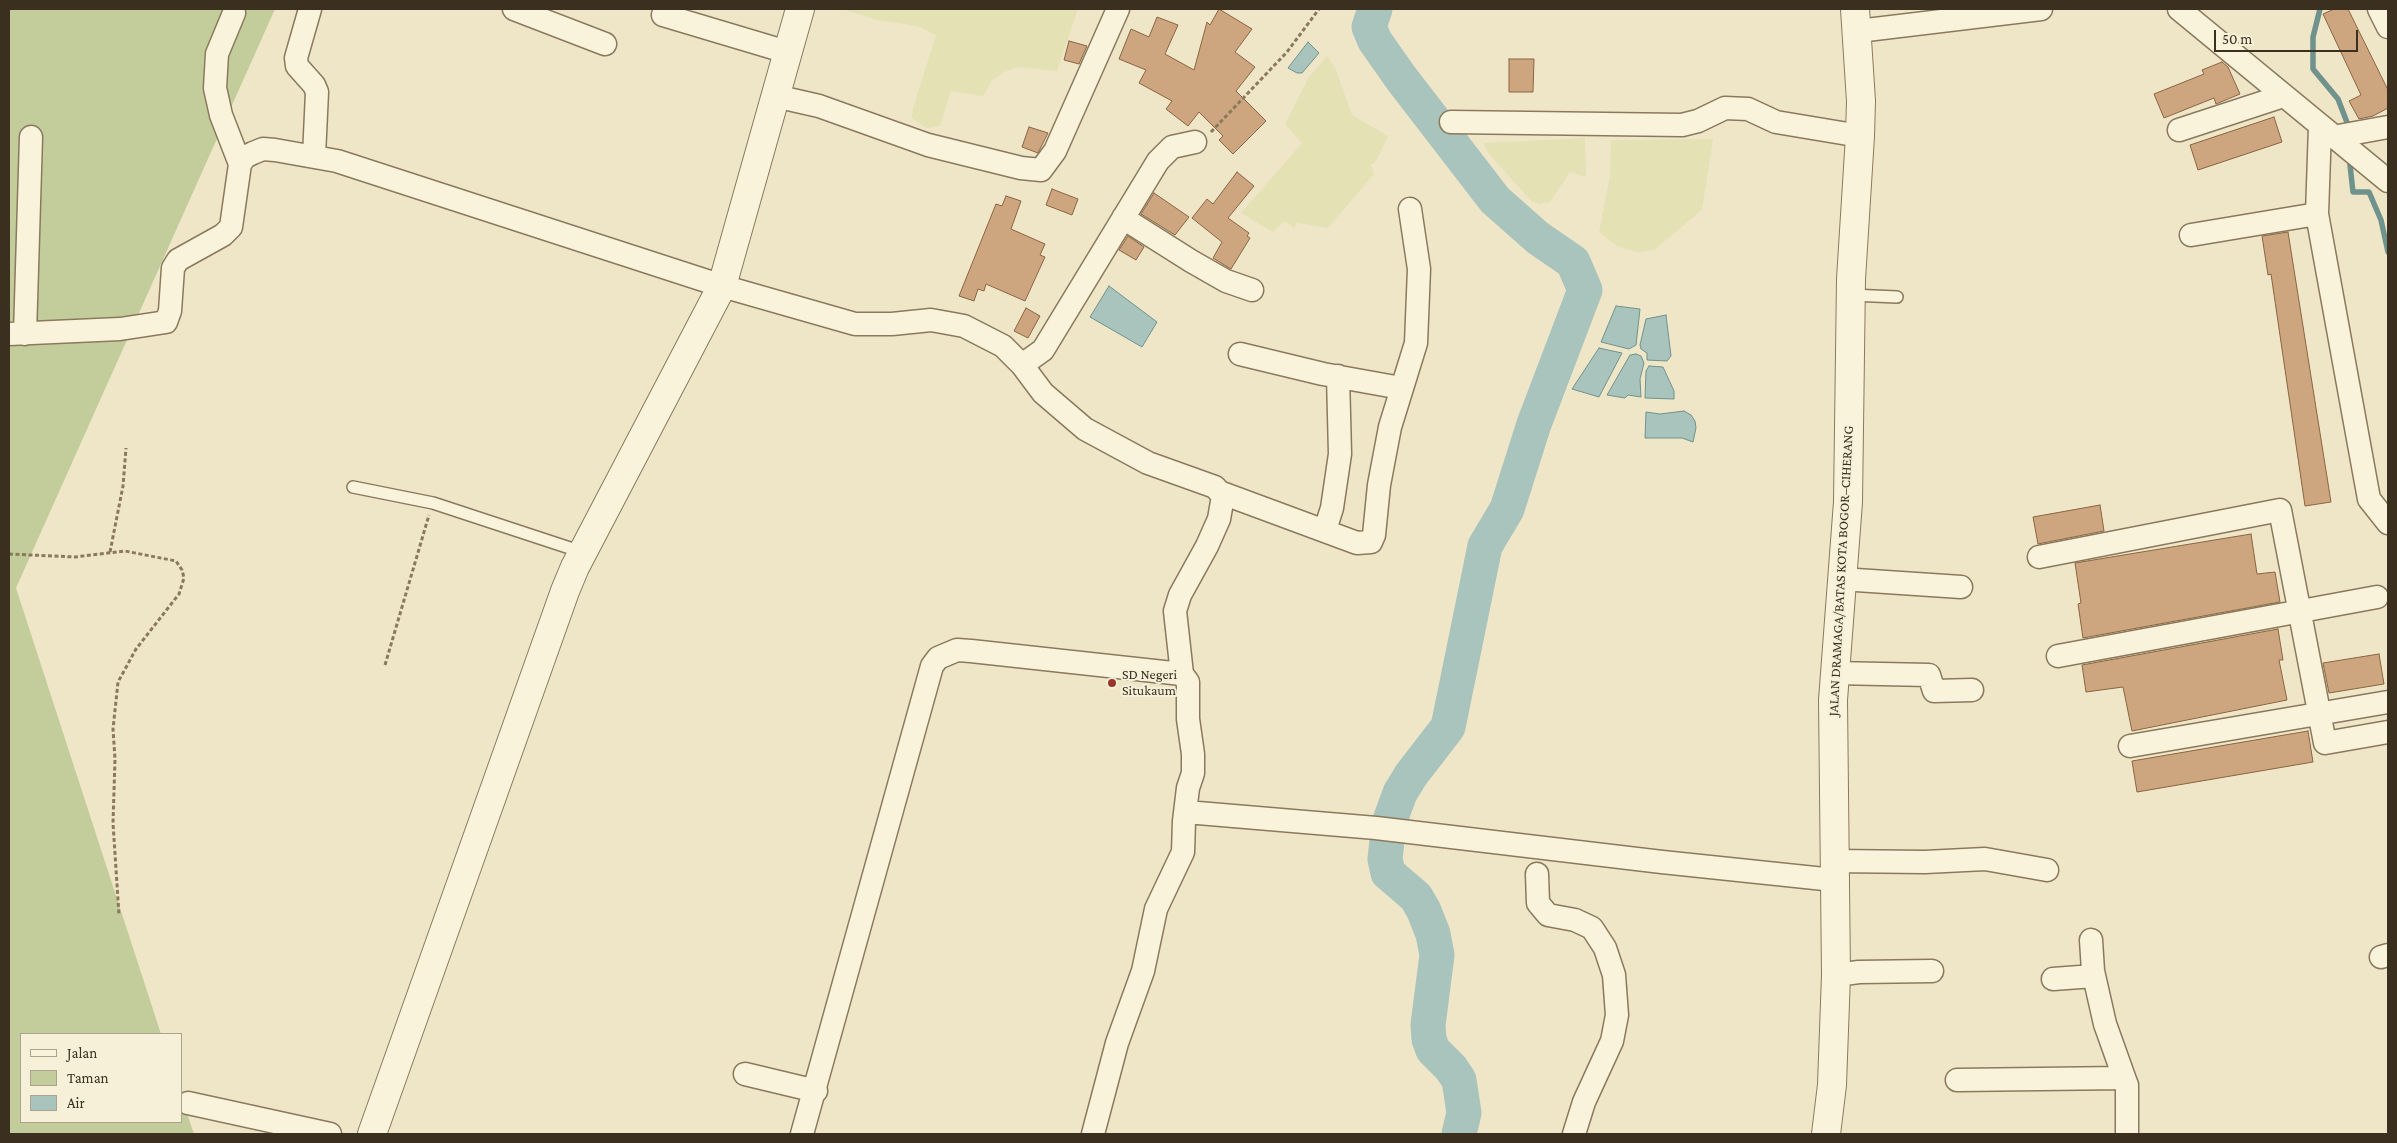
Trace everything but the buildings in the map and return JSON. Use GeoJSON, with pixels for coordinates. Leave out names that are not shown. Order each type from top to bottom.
{"type":"FeatureCollection","features":[{"type":"Feature","properties":{"kind":"street"},"geometry":{"type":"LineString","coordinates":[[310,9],[296,58],[297,66],[314,85],[317,92],[314,156]]}},
{"type":"Feature","properties":{"kind":"street"},"geometry":{"type":"LineString","coordinates":[[514,9],[605,44]]}},
{"type":"Feature","properties":{"kind":"street"},"geometry":{"type":"LineString","coordinates":[[372,1134],[565,591],[722,286],[800,9]]}},
{"type":"Feature","properties":{"kind":"street"},"geometry":{"type":"LineString","coordinates":[[775,96],[819,106],[928,145],[1021,168],[1041,170],[1055,151],[1118,9]]}},
{"type":"Feature","properties":{"kind":"street"},"geometry":{"type":"LineString","coordinates":[[1856,20],[2041,9]]}},
{"type":"Feature","properties":{"kind":"street"},"geometry":{"type":"LineString","coordinates":[[2179,9],[2388,182]]}},
{"type":"Feature","properties":{"kind":"street"},"geometry":{"type":"LineString","coordinates":[[2379,9],[2388,26]]}},
{"type":"Feature","properties":{"kind":"street"},"geometry":{"type":"LineString","coordinates":[[234,13],[217,54],[215,88],[221,115],[240,164]]}},
{"type":"Feature","properties":{"kind":"street"},"geometry":{"type":"LineString","coordinates":[[663,16],[787,52]]}},
{"type":"Feature","properties":{"kind":"street","name":"JALAN DRAMAGA/BATAS KOTA BOGOR–CIHERANG"},"geometry":{"type":"LineString","coordinates":[[1826,1134],[1832,1085],[1836,975],[1832,766],[1834,674],[1848,502],[1851,295],[1860,136],[1856,20]]}},
{"type":"Feature","properties":{"kind":"street"},"geometry":{"type":"LineString","coordinates":[[2179,130],[2283,96]]}},
{"type":"Feature","properties":{"kind":"street"},"geometry":{"type":"LineString","coordinates":[[1451,122],[1682,125],[1698,121],[1725,108],[1748,109],[1776,122],[1860,136]]}},
{"type":"Feature","properties":{"kind":"street"},"geometry":{"type":"LineString","coordinates":[[2327,132],[2388,127]]}},
{"type":"Feature","properties":{"kind":"street"},"geometry":{"type":"LineString","coordinates":[[2327,132],[2317,214],[2369,499],[2388,522]]}},
{"type":"Feature","properties":{"kind":"street"},"geometry":{"type":"LineString","coordinates":[[31,137],[17,334],[120,329],[166,322],[170,311],[173,268],[178,260],[223,235],[231,227],[240,164],[245,157],[263,149],[314,156],[337,161],[722,286],[855,324],[892,324],[931,320],[955,324],[1004,346],[1022,365],[1043,393],[1084,428],[1148,463],[1211,485],[1222,493],[1357,543],[1371,542],[1375,526],[1386,443],[1401,388],[1413,354],[1417,329],[1419,269],[1410,210]]}},
{"type":"Feature","properties":{"kind":"street"},"geometry":{"type":"LineString","coordinates":[[1022,365],[1042,350],[1158,162],[1172,147],[1195,142]]}},
{"type":"Feature","properties":{"kind":"street"},"geometry":{"type":"LineString","coordinates":[[2191,235],[2317,214]]}},
{"type":"Feature","properties":{"kind":"street"},"geometry":{"type":"LineString","coordinates":[[1123,218],[1190,261],[1226,281],[1252,290]]}},
{"type":"Feature","properties":{"kind":"street"},"geometry":{"type":"LineString","coordinates":[[1240,354],[1401,388]]}},
{"type":"Feature","properties":{"kind":"street"},"geometry":{"type":"LineString","coordinates":[[1325,530],[1332,508],[1340,454],[1338,376]]}},
{"type":"Feature","properties":{"kind":"street"},"geometry":{"type":"LineString","coordinates":[[1093,1134],[1115,1052],[1143,971],[1156,909],[1183,852],[1193,754],[1188,719],[1188,682],[1182,674],[1176,603],[1215,531],[1222,509],[1222,493]]}},
{"type":"Feature","properties":{"kind":"street"},"geometry":{"type":"LineString","coordinates":[[2039,557],[2280,510],[2325,743],[2388,732]]}},
{"type":"Feature","properties":{"kind":"street"},"geometry":{"type":"LineString","coordinates":[[1841,579],[1961,586]]}},
{"type":"Feature","properties":{"kind":"street"},"geometry":{"type":"LineString","coordinates":[[2058,656],[2377,597]]}},
{"type":"Feature","properties":{"kind":"street"},"geometry":{"type":"LineString","coordinates":[[802,1134],[816,1091],[932,666],[938,658],[957,650],[1182,674]]}},
{"type":"Feature","properties":{"kind":"street"},"geometry":{"type":"LineString","coordinates":[[1834,674],[1929,675],[1934,691],[1972,690]]}},
{"type":"Feature","properties":{"kind":"street"},"geometry":{"type":"LineString","coordinates":[[2130,746],[2388,702]]}},
{"type":"Feature","properties":{"kind":"street"},"geometry":{"type":"LineString","coordinates":[[1186,812],[1376,828],[1662,862],[1834,870],[1985,859],[2047,870]]}},
{"type":"Feature","properties":{"kind":"street"},"geometry":{"type":"LineString","coordinates":[[1537,874],[1538,903],[1548,915],[1576,920],[1592,928],[1606,948],[1614,975],[1617,1015],[1612,1041],[1584,1102],[1574,1134]]}},
{"type":"Feature","properties":{"kind":"street"},"geometry":{"type":"LineString","coordinates":[[2091,940],[2094,976],[2105,1024],[2126,1080],[2127,1134]]}},
{"type":"Feature","properties":{"kind":"street"},"geometry":{"type":"LineString","coordinates":[[1836,975],[1859,972],[1932,970]]}},
{"type":"Feature","properties":{"kind":"street"},"geometry":{"type":"LineString","coordinates":[[2053,979],[2094,976]]}},
{"type":"Feature","properties":{"kind":"street"},"geometry":{"type":"LineString","coordinates":[[745,1074],[816,1091]]}},
{"type":"Feature","properties":{"kind":"street"},"geometry":{"type":"LineString","coordinates":[[1957,1080],[2122,1078],[2126,1080]]}},
{"type":"Feature","properties":{"kind":"street"},"geometry":{"type":"LineString","coordinates":[[188,1103],[330,1134]]}},
{"type":"Feature","properties":{"kind":"lane"},"geometry":{"type":"LineString","coordinates":[[1851,295],[1897,297]]}},
{"type":"Feature","properties":{"kind":"lane"},"geometry":{"type":"LineString","coordinates":[[353,487],[433,503],[584,552]]}},
{"type":"Feature","properties":{"kind":"path"},"geometry":{"type":"LineString","coordinates":[[1195,142],[1207,136],[1279,61],[1319,9]]}},
{"type":"Feature","properties":{"kind":"path"},"geometry":{"type":"LineString","coordinates":[[110,552],[123,486],[126,448]]}},
{"type":"Feature","properties":{"kind":"path"},"geometry":{"type":"LineString","coordinates":[[385,665],[433,503]]}},
{"type":"Feature","properties":{"kind":"path"},"geometry":{"type":"LineString","coordinates":[[9,554],[75,557],[125,551],[144,553],[176,561],[182,570],[184,578],[179,594],[136,649],[118,682],[113,730],[115,759],[113,823],[119,915]]}},
{"type":"Feature","properties":{"kind":"shaded area"},"geometry":{"type":"Polygon","coordinates":[[[842,9],[1078,9],[1057,71],[1018,67],[1004,72],[992,81],[983,96],[951,91],[940,126],[926,128],[912,118],[913,108],[936,35],[917,26],[877,20],[842,9]]]}},
{"type":"Feature","properties":{"kind":"shaded area"},"geometry":{"type":"Polygon","coordinates":[[[1327,56],[1335,68],[1352,115],[1388,136],[1375,163],[1371,165],[1374,174],[1328,228],[1297,223],[1294,228],[1285,221],[1273,232],[1241,213],[1302,143],[1285,124],[1309,77],[1327,56]]]}},
{"type":"Feature","properties":{"kind":"shaded area"},"geometry":{"type":"Polygon","coordinates":[[[1585,138],[1586,177],[1570,172],[1550,202],[1540,204],[1532,202],[1489,154],[1483,143],[1585,138]]]}},
{"type":"Feature","properties":{"kind":"shaded area"},"geometry":{"type":"Polygon","coordinates":[[[1713,139],[1702,210],[1654,250],[1637,252],[1617,246],[1599,232],[1610,176],[1611,140],[1713,139]]]}},
{"type":"Feature","properties":{"kind":"green space"},"geometry":{"type":"Polygon","coordinates":[[[9,9],[275,9],[16,588],[161,1033],[20,1033],[20,1123],[182,1123],[182,1099],[194,1134],[9,1134],[9,9]]]}},
{"type":"Feature","properties":{"kind":"water"},"geometry":{"type":"Polygon","coordinates":[[[1308,42],[1319,53],[1302,73],[1297,73],[1288,68],[1308,42]]]}},
{"type":"Feature","properties":{"kind":"water"},"geometry":{"type":"Polygon","coordinates":[[[1109,286],[1157,322],[1142,347],[1090,317],[1109,286]]]}},
{"type":"Feature","properties":{"kind":"water"},"geometry":{"type":"Polygon","coordinates":[[[1616,306],[1640,309],[1636,345],[1629,349],[1601,342],[1616,306]]]}},
{"type":"Feature","properties":{"kind":"water"},"geometry":{"type":"Polygon","coordinates":[[[1666,315],[1671,356],[1667,361],[1647,360],[1647,353],[1641,349],[1640,345],[1646,319],[1666,315]]]}},
{"type":"Feature","properties":{"kind":"water"},"geometry":{"type":"Polygon","coordinates":[[[1599,348],[1622,353],[1599,397],[1572,389],[1599,348]]]}},
{"type":"Feature","properties":{"kind":"water"},"geometry":{"type":"Polygon","coordinates":[[[1636,354],[1641,356],[1644,363],[1640,379],[1641,397],[1628,395],[1625,398],[1607,395],[1630,355],[1636,354]]]}},
{"type":"Feature","properties":{"kind":"water"},"geometry":{"type":"Polygon","coordinates":[[[1649,366],[1663,367],[1674,391],[1674,399],[1645,398],[1646,371],[1649,366]]]}},
{"type":"Feature","properties":{"kind":"water"},"geometry":{"type":"Polygon","coordinates":[[[1684,411],[1691,415],[1695,421],[1696,428],[1693,442],[1682,438],[1645,438],[1646,412],[1660,414],[1684,411]]]}},
{"type":"Feature","properties":{"kind":"waterway"},"geometry":{"type":"LineString","coordinates":[[1375,9],[1369,27],[1375,41],[1401,78],[1495,200],[1538,238],[1573,262],[1585,290],[1534,424],[1507,509],[1485,546],[1448,727],[1411,775],[1400,793],[1389,823],[1385,859],[1388,873],[1416,897],[1433,934],[1437,955],[1428,1025],[1429,1039],[1433,1050],[1451,1068],[1459,1080],[1464,1113],[1459,1134]]}},
{"type":"Feature","properties":{"kind":"waterway"},"geometry":{"type":"LineString","coordinates":[[2320,9],[2313,37],[2313,69],[2338,99],[2348,125]]}},
{"type":"Feature","properties":{"kind":"waterway"},"geometry":{"type":"LineString","coordinates":[[2350,165],[2353,192],[2369,192],[2381,220],[2388,252]]}},
{"type":"Feature","properties":{"kind":"place","name":"SD Negeri Situkaum"},"geometry":{"type":"Point","coordinates":[1112,683]}}]}
